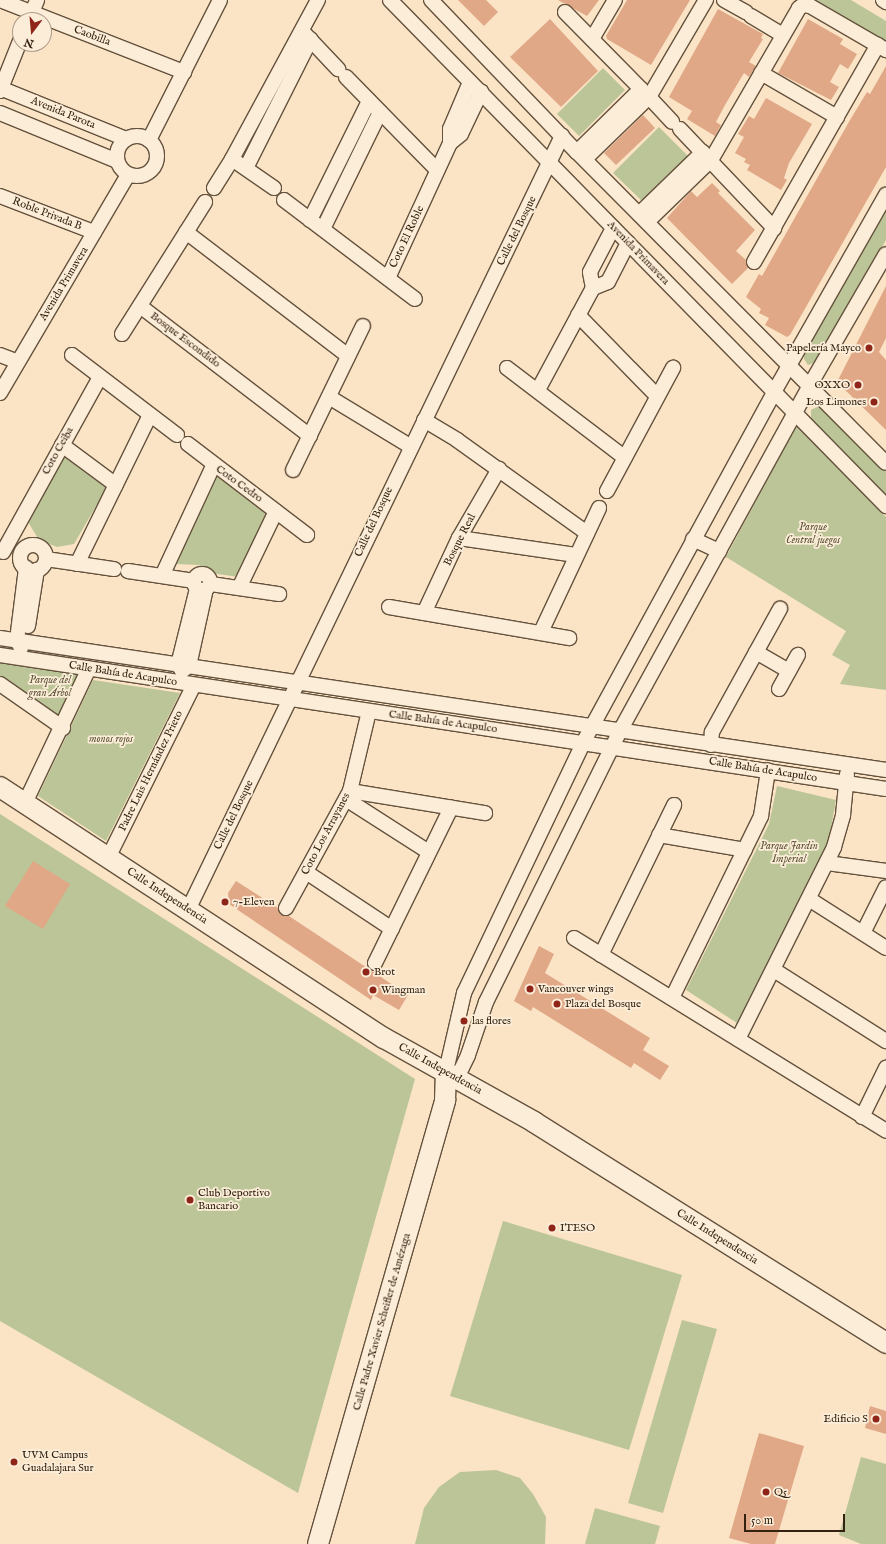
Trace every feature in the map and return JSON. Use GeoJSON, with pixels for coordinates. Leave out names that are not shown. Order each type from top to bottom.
{"type":"FeatureCollection","features":[{"type":"Feature","properties":{"kind":"street","name":"Caobilla"},"geometry":{"type":"LineString","coordinates":[[0,0],[32,11],[184,72]]}},
{"type":"Feature","properties":{"kind":"street"},"geometry":{"type":"LineString","coordinates":[[246,168],[306,34],[318,0]]}},
{"type":"Feature","properties":{"kind":"street","name":"Avenida Primavera"},"geometry":{"type":"LineString","coordinates":[[390,0],[886,506]]}},
{"type":"Feature","properties":{"kind":"street"},"geometry":{"type":"LineString","coordinates":[[431,0],[581,156],[886,462]]}},
{"type":"Feature","properties":{"kind":"street"},"geometry":{"type":"LineString","coordinates":[[592,39],[614,0]]}},
{"type":"Feature","properties":{"kind":"street"},"geometry":{"type":"LineString","coordinates":[[581,156],[645,93],[706,0]]}},
{"type":"Feature","properties":{"kind":"street"},"geometry":{"type":"LineString","coordinates":[[724,0],[783,34]]}},
{"type":"Feature","properties":{"kind":"street"},"geometry":{"type":"LineString","coordinates":[[149,140],[184,72],[216,1]]}},
{"type":"Feature","properties":{"kind":"street"},"geometry":{"type":"LineString","coordinates":[[643,218],[707,156],[761,73],[783,34],[803,4],[810,6],[882,48],[837,117],[754,262]]}},
{"type":"Feature","properties":{"kind":"street"},"geometry":{"type":"LineString","coordinates":[[564,12],[707,156],[774,228]]}},
{"type":"Feature","properties":{"kind":"street"},"geometry":{"type":"LineString","coordinates":[[306,34],[437,170]]}},
{"type":"Feature","properties":{"kind":"street"},"geometry":{"type":"LineString","coordinates":[[214,188],[306,34]]}},
{"type":"Feature","properties":{"kind":"street"},"geometry":{"type":"LineString","coordinates":[[0,89],[15,52]]}},
{"type":"Feature","properties":{"kind":"street"},"geometry":{"type":"LineString","coordinates":[[761,73],[837,117]]}},
{"type":"Feature","properties":{"kind":"street","name":"Coto El Roble"},"geometry":{"type":"LineString","coordinates":[[450,143],[450,129],[470,82]]}},
{"type":"Feature","properties":{"kind":"street","name":"Avenida Parota"},"geometry":{"type":"LineString","coordinates":[[0,89],[126,139]]}},
{"type":"Feature","properties":{"kind":"street","name":"Coto El Roble"},"geometry":{"type":"LineString","coordinates":[[284,200],[388,278],[450,143],[461,134],[481,92]]}},
{"type":"Feature","properties":{"kind":"street"},"geometry":{"type":"LineString","coordinates":[[310,220],[369,101]]}},
{"type":"Feature","properties":{"kind":"street"},"geometry":{"type":"LineString","coordinates":[[323,229],[380,112]]}},
{"type":"Feature","properties":{"kind":"street"},"geometry":{"type":"LineString","coordinates":[[0,113],[117,161]]}},
{"type":"Feature","properties":{"kind":"street"},"geometry":{"type":"LineString","coordinates":[[138,136],[149,140],[156,154],[156,163],[145,175],[128,175],[121,169],[117,161],[118,148],[126,139],[138,136]]}},
{"type":"Feature","properties":{"kind":"street","name":"Calle del Bosque"},"geometry":{"type":"LineString","coordinates":[[188,910],[410,446],[550,164],[562,136]]}},
{"type":"Feature","properties":{"kind":"street"},"geometry":{"type":"LineString","coordinates":[[232,159],[274,188]]}},
{"type":"Feature","properties":{"kind":"street","name":"Avenida Primavera"},"geometry":{"type":"LineString","coordinates":[[0,393],[128,175]]}},
{"type":"Feature","properties":{"kind":"street"},"geometry":{"type":"LineString","coordinates":[[452,1075],[464,993],[583,743],[789,364],[886,195]]}},
{"type":"Feature","properties":{"kind":"street","name":"Roble Privada B"},"geometry":{"type":"LineString","coordinates":[[0,196],[94,232]]}},
{"type":"Feature","properties":{"kind":"street","name":"Bosque Escondido"},"geometry":{"type":"LineString","coordinates":[[205,202],[140,306],[310,436]]}},
{"type":"Feature","properties":{"kind":"street"},"geometry":{"type":"LineString","coordinates":[[593,288],[590,272],[613,228]]}},
{"type":"Feature","properties":{"kind":"street"},"geometry":{"type":"LineString","coordinates":[[186,232],[348,356]]}},
{"type":"Feature","properties":{"kind":"street"},"geometry":{"type":"LineString","coordinates":[[538,390],[593,288],[608,282],[628,243]]}},
{"type":"Feature","properties":{"kind":"street"},"geometry":{"type":"LineString","coordinates":[[452,1075],[468,1055],[486,1002],[620,731],[810,385],[886,254]]}},
{"type":"Feature","properties":{"kind":"street"},"geometry":{"type":"LineString","coordinates":[[388,278],[415,299]]}},
{"type":"Feature","properties":{"kind":"street"},"geometry":{"type":"LineString","coordinates":[[122,334],[140,306]]}},
{"type":"Feature","properties":{"kind":"street"},"geometry":{"type":"LineString","coordinates":[[578,315],[657,396]]}},
{"type":"Feature","properties":{"kind":"street"},"geometry":{"type":"LineString","coordinates":[[293,470],[363,326]]}},
{"type":"Feature","properties":{"kind":"street"},"geometry":{"type":"LineString","coordinates":[[0,355],[18,362]]}},
{"type":"Feature","properties":{"kind":"street"},"geometry":{"type":"LineString","coordinates":[[72,355],[177,435]]}},
{"type":"Feature","properties":{"kind":"street"},"geometry":{"type":"LineString","coordinates":[[507,368],[538,390],[625,458]]}},
{"type":"Feature","properties":{"kind":"street"},"geometry":{"type":"LineString","coordinates":[[607,491],[673,368]]}},
{"type":"Feature","properties":{"kind":"street","name":"Coto Ceiba"},"geometry":{"type":"LineString","coordinates":[[5,553],[17,526],[100,377]]}},
{"type":"Feature","properties":{"kind":"street"},"geometry":{"type":"LineString","coordinates":[[329,397],[410,446]]}},
{"type":"Feature","properties":{"kind":"street"},"geometry":{"type":"LineString","coordinates":[[77,564],[150,415]]}},
{"type":"Feature","properties":{"kind":"street"},"geometry":{"type":"LineString","coordinates":[[424,420],[499,469],[587,532]]}},
{"type":"Feature","properties":{"kind":"street"},"geometry":{"type":"LineString","coordinates":[[188,444],[214,464]]}},
{"type":"Feature","properties":{"kind":"street"},"geometry":{"type":"LineString","coordinates":[[62,445],[116,484]]}},
{"type":"Feature","properties":{"kind":"street","name":"Coto Cedro"},"geometry":{"type":"LineString","coordinates":[[162,576],[214,464],[308,535]]}},
{"type":"Feature","properties":{"kind":"street","name":"Bosque Real"},"geometry":{"type":"LineString","coordinates":[[424,613],[459,538],[499,469]]}},
{"type":"Feature","properties":{"kind":"street"},"geometry":{"type":"LineString","coordinates":[[541,632],[576,555],[600,508]]}},
{"type":"Feature","properties":{"kind":"street"},"geometry":{"type":"LineString","coordinates":[[239,588],[276,511]]}},
{"type":"Feature","properties":{"kind":"street"},"geometry":{"type":"LineString","coordinates":[[17,526],[26,547]]}},
{"type":"Feature","properties":{"kind":"street"},"geometry":{"type":"LineString","coordinates":[[459,538],[576,555]]}},
{"type":"Feature","properties":{"kind":"street"},"geometry":{"type":"LineString","coordinates":[[693,539],[719,552]]}},
{"type":"Feature","properties":{"kind":"street"},"geometry":{"type":"LineString","coordinates":[[21,646],[31,569],[21,557],[26,547],[33,545],[39,546],[45,551],[46,559],[44,565],[31,569]]}},
{"type":"Feature","properties":{"kind":"street"},"geometry":{"type":"LineString","coordinates":[[46,559],[114,569]]}},
{"type":"Feature","properties":{"kind":"street"},"geometry":{"type":"LineString","coordinates":[[128,571],[162,576],[202,586],[239,588],[280,594]]}},
{"type":"Feature","properties":{"kind":"street"},"geometry":{"type":"LineString","coordinates":[[182,671],[202,586]]}},
{"type":"Feature","properties":{"kind":"street"},"geometry":{"type":"LineString","coordinates":[[389,608],[541,632],[569,638]]}},
{"type":"Feature","properties":{"kind":"street"},"geometry":{"type":"LineString","coordinates":[[711,745],[712,732],[780,609]]}},
{"type":"Feature","properties":{"kind":"street","name":"Calle Bahía de Acapulco"},"geometry":{"type":"LineString","coordinates":[[0,638],[89,668],[182,671],[194,685],[886,789]]}},
{"type":"Feature","properties":{"kind":"street","name":"Calle Bahía de Acapulco"},"geometry":{"type":"LineString","coordinates":[[0,655],[21,646],[182,671],[298,682],[886,770]]}},
{"type":"Feature","properties":{"kind":"street"},"geometry":{"type":"LineString","coordinates":[[756,652],[789,671]]}},
{"type":"Feature","properties":{"kind":"street"},"geometry":{"type":"LineString","coordinates":[[779,689],[798,655]]}},
{"type":"Feature","properties":{"kind":"street"},"geometry":{"type":"LineString","coordinates":[[25,803],[63,728],[89,668]]}},
{"type":"Feature","properties":{"kind":"street"},"geometry":{"type":"LineString","coordinates":[[0,684],[63,728]]}},
{"type":"Feature","properties":{"kind":"street","name":"Padre Luis Hernández Prieto"},"geometry":{"type":"LineString","coordinates":[[108,858],[194,685]]}},
{"type":"Feature","properties":{"kind":"street","name":"Coto Los Arrayanes"},"geometry":{"type":"LineString","coordinates":[[286,908],[348,795],[369,711]]}},
{"type":"Feature","properties":{"kind":"street"},"geometry":{"type":"LineString","coordinates":[[738,1039],[827,863],[840,831],[847,783],[847,764]]}},
{"type":"Feature","properties":{"kind":"street"},"geometry":{"type":"LineString","coordinates":[[672,998],[745,850],[765,805],[768,771]]}},
{"type":"Feature","properties":{"kind":"street","name":"Calle Independencia"},"geometry":{"type":"LineString","coordinates":[[0,787],[384,1038],[541,1126],[886,1343]]}},
{"type":"Feature","properties":{"kind":"street"},"geometry":{"type":"LineString","coordinates":[[348,795],[485,813]]}},
{"type":"Feature","properties":{"kind":"street"},"geometry":{"type":"LineString","coordinates":[[348,795],[429,852]]}},
{"type":"Feature","properties":{"kind":"street"},"geometry":{"type":"LineString","coordinates":[[601,955],[674,805]]}},
{"type":"Feature","properties":{"kind":"street"},"geometry":{"type":"LineString","coordinates":[[375,963],[451,808]]}},
{"type":"Feature","properties":{"kind":"street"},"geometry":{"type":"LineString","coordinates":[[659,835],[745,850]]}},
{"type":"Feature","properties":{"kind":"street"},"geometry":{"type":"LineString","coordinates":[[827,863],[886,871]]}},
{"type":"Feature","properties":{"kind":"street"},"geometry":{"type":"LineString","coordinates":[[306,872],[392,929]]}},
{"type":"Feature","properties":{"kind":"street"},"geometry":{"type":"LineString","coordinates":[[863,933],[886,887]]}},
{"type":"Feature","properties":{"kind":"street"},"geometry":{"type":"LineString","coordinates":[[809,899],[886,948]]}},
{"type":"Feature","properties":{"kind":"street"},"geometry":{"type":"LineString","coordinates":[[574,938],[886,1131]]}},
{"type":"Feature","properties":{"kind":"street"},"geometry":{"type":"LineString","coordinates":[[774,970],[886,1041]]}},
{"type":"Feature","properties":{"kind":"street"},"geometry":{"type":"LineString","coordinates":[[464,993],[486,1002]]}},
{"type":"Feature","properties":{"kind":"street"},"geometry":{"type":"LineString","coordinates":[[862,1117],[886,1068]]}},
{"type":"Feature","properties":{"kind":"street","name":"Calle Padre Xavier Scheifler de Amézaga"},"geometry":{"type":"LineString","coordinates":[[318,1544],[452,1075]]}},
{"type":"Feature","properties":{"kind":"green space"},"geometry":{"type":"Polygon","coordinates":[[[812,0],[851,0],[886,21],[886,42],[812,0]]]}},
{"type":"Feature","properties":{"kind":"green space"},"geometry":{"type":"Polygon","coordinates":[[[603,68],[625,90],[579,136],[557,114],[603,68]]]}},
{"type":"Feature","properties":{"kind":"green space"},"geometry":{"type":"Polygon","coordinates":[[[659,127],[688,156],[642,201],[613,173],[659,127]]]}},
{"type":"Feature","properties":{"kind":"green space"},"geometry":{"type":"Polygon","coordinates":[[[886,211],[886,240],[817,362],[808,365],[804,359],[804,355],[886,211]]]}},
{"type":"Feature","properties":{"kind":"green space"},"geometry":{"type":"Polygon","coordinates":[[[821,405],[886,470],[886,497],[811,420],[811,410],[821,405]]]}},
{"type":"Feature","properties":{"kind":"green space","name":"Parque Central juegos"},"geometry":{"type":"Polygon","coordinates":[[[797,424],[886,517],[886,690],[840,684],[850,665],[832,655],[846,631],[726,557],[797,424]]]}},
{"type":"Feature","properties":{"kind":"green space"},"geometry":{"type":"Polygon","coordinates":[[[64,450],[110,482],[74,544],[57,547],[39,540],[28,522],[64,450]]]}},
{"type":"Feature","properties":{"kind":"green space"},"geometry":{"type":"Polygon","coordinates":[[[220,471],[273,508],[239,577],[211,573],[199,565],[176,564],[220,471]]]}},
{"type":"Feature","properties":{"kind":"green space","name":"Parque del gran Árbol"},"geometry":{"type":"Polygon","coordinates":[[[0,660],[79,672],[58,716],[0,678],[0,660]]]}},
{"type":"Feature","properties":{"kind":"green space","name":"monos rojos"},"geometry":{"type":"Polygon","coordinates":[[[93,680],[180,693],[106,841],[38,796],[93,680]]]}},
{"type":"Feature","properties":{"kind":"green space","name":"Parque Jardin Imperial"},"geometry":{"type":"Polygon","coordinates":[[[777,786],[836,800],[830,834],[820,863],[737,1023],[686,990],[769,824],[777,786]]]}},
{"type":"Feature","properties":{"kind":"green space","name":"Club Deportivo Bancario"},"geometry":{"type":"Polygon","coordinates":[[[0,814],[415,1079],[298,1493],[0,1321],[0,814]]]}},
{"type":"Feature","properties":{"kind":"green space"},"geometry":{"type":"Polygon","coordinates":[[[503,1221],[682,1275],[629,1450],[450,1396],[503,1221]]]}},
{"type":"Feature","properties":{"kind":"green space"},"geometry":{"type":"Polygon","coordinates":[[[682,1320],[717,1329],[663,1513],[628,1503],[682,1320]]]}},
{"type":"Feature","properties":{"kind":"green space"},"geometry":{"type":"Polygon","coordinates":[[[861,1457],[886,1464],[886,1544],[861,1544],[839,1535],[861,1457]]]}},
{"type":"Feature","properties":{"kind":"green space"},"geometry":{"type":"Polygon","coordinates":[[[496,1470],[520,1478],[533,1494],[546,1517],[545,1544],[415,1544],[424,1508],[439,1487],[460,1472],[496,1470]]]}},
{"type":"Feature","properties":{"kind":"green space"},"geometry":{"type":"Polygon","coordinates":[[[595,1508],[660,1526],[655,1544],[585,1544],[595,1508]]]}},
{"type":"Feature","properties":{"kind":"building"},"geometry":{"type":"Polygon","coordinates":[[[458,0],[486,0],[498,12],[484,26],[458,0]]]}},
{"type":"Feature","properties":{"kind":"building"},"geometry":{"type":"Polygon","coordinates":[[[558,0],[599,0],[587,16],[558,0]]]}},
{"type":"Feature","properties":{"kind":"building"},"geometry":{"type":"Polygon","coordinates":[[[627,0],[690,0],[651,65],[607,39],[606,36],[627,0]]]}},
{"type":"Feature","properties":{"kind":"building"},"geometry":{"type":"Polygon","coordinates":[[[718,9],[763,34],[761,38],[763,39],[749,62],[756,66],[749,77],[744,73],[725,105],[716,122],[721,125],[715,136],[687,119],[692,111],[669,97],[718,9]]]}},
{"type":"Feature","properties":{"kind":"building"},"geometry":{"type":"Polygon","coordinates":[[[550,19],[598,71],[561,107],[510,57],[550,19]]]}},
{"type":"Feature","properties":{"kind":"building"},"geometry":{"type":"Polygon","coordinates":[[[808,19],[843,39],[840,44],[857,54],[848,69],[840,64],[830,82],[839,87],[831,100],[778,73],[808,19]]]}},
{"type":"Feature","properties":{"kind":"building"},"geometry":{"type":"Polygon","coordinates":[[[886,66],[886,167],[790,335],[787,337],[765,325],[769,318],[759,313],[761,309],[746,297],[759,274],[762,276],[850,120],[867,92],[870,94],[886,66]]]}},
{"type":"Feature","properties":{"kind":"building"},"geometry":{"type":"Polygon","coordinates":[[[766,98],[812,124],[789,163],[784,178],[787,180],[781,190],[747,170],[750,165],[744,162],[746,159],[735,153],[744,137],[738,134],[749,116],[754,119],[766,98]]]}},
{"type":"Feature","properties":{"kind":"building"},"geometry":{"type":"Polygon","coordinates":[[[643,115],[655,128],[616,165],[604,153],[643,115]]]}},
{"type":"Feature","properties":{"kind":"building"},"geometry":{"type":"Polygon","coordinates":[[[712,183],[720,191],[718,193],[755,230],[736,251],[746,260],[748,268],[732,284],[667,218],[691,191],[697,197],[712,183]]]}},
{"type":"Feature","properties":{"kind":"building"},"geometry":{"type":"Polygon","coordinates":[[[886,286],[886,338],[879,352],[886,360],[886,430],[837,382],[886,286]]]}},
{"type":"Feature","properties":{"kind":"building"},"geometry":{"type":"Polygon","coordinates":[[[33,861],[70,884],[43,929],[5,906],[33,861]]]}},
{"type":"Feature","properties":{"kind":"building"},"geometry":{"type":"Polygon","coordinates":[[[236,881],[278,908],[282,915],[289,916],[408,995],[399,1010],[373,995],[371,1000],[229,904],[228,893],[236,881]]]}},
{"type":"Feature","properties":{"kind":"building","name":"Plaza del Bosque"},"geometry":{"type":"Polygon","coordinates":[[[539,946],[554,954],[545,973],[650,1038],[643,1050],[669,1066],[660,1080],[634,1063],[631,1068],[533,1007],[531,1011],[514,1001],[539,946]]]}},
{"type":"Feature","properties":{"kind":"building","name":"Edificio S"},"geometry":{"type":"Polygon","coordinates":[[[870,1406],[886,1411],[886,1434],[865,1428],[870,1406]]]}},
{"type":"Feature","properties":{"kind":"building","name":"Q5"},"geometry":{"type":"Polygon","coordinates":[[[759,1433],[804,1446],[775,1544],[751,1544],[729,1538],[759,1433]]]}},
{"type":"Feature","properties":{"kind":"place","name":"Papelería Mayco"},"geometry":{"type":"Point","coordinates":[869,348]}},
{"type":"Feature","properties":{"kind":"place","name":"OXXO"},"geometry":{"type":"Point","coordinates":[858,385]}},
{"type":"Feature","properties":{"kind":"place","name":"Los Limones"},"geometry":{"type":"Point","coordinates":[874,402]}},
{"type":"Feature","properties":{"kind":"place","name":"7-Eleven"},"geometry":{"type":"Point","coordinates":[225,902]}},
{"type":"Feature","properties":{"kind":"place","name":"Brot"},"geometry":{"type":"Point","coordinates":[366,972]}},
{"type":"Feature","properties":{"kind":"place","name":"Vancouver wings"},"geometry":{"type":"Point","coordinates":[530,989]}},
{"type":"Feature","properties":{"kind":"place","name":"Wingman"},"geometry":{"type":"Point","coordinates":[373,990]}},
{"type":"Feature","properties":{"kind":"place","name":"Plaza del Bosque"},"geometry":{"type":"Point","coordinates":[557,1004]}},
{"type":"Feature","properties":{"kind":"place","name":"las flores"},"geometry":{"type":"Point","coordinates":[464,1021]}},
{"type":"Feature","properties":{"kind":"place","name":"Club Deportivo Bancario"},"geometry":{"type":"Point","coordinates":[190,1200]}},
{"type":"Feature","properties":{"kind":"place","name":"ITESO"},"geometry":{"type":"Point","coordinates":[552,1228]}},
{"type":"Feature","properties":{"kind":"place","name":"Edificio S"},"geometry":{"type":"Point","coordinates":[876,1419]}},
{"type":"Feature","properties":{"kind":"place","name":"UVM Campus Guadalajara Sur"},"geometry":{"type":"Point","coordinates":[14,1462]}},
{"type":"Feature","properties":{"kind":"place","name":"Q5"},"geometry":{"type":"Point","coordinates":[766,1492]}}]}
